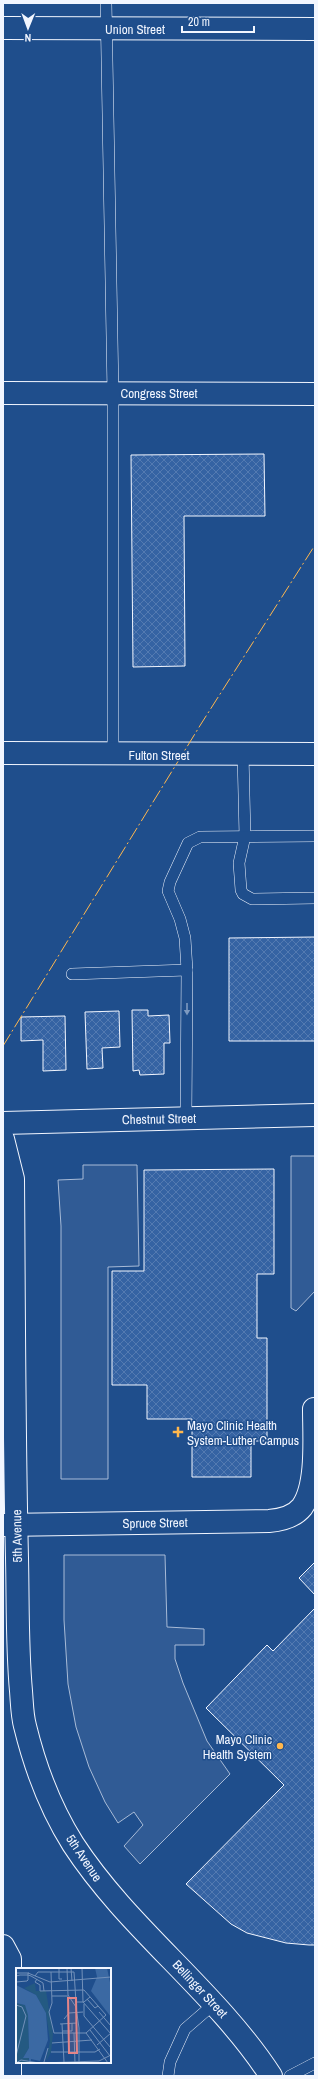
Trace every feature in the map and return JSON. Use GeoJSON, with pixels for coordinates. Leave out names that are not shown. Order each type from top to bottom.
{"type":"FeatureCollection","features":[{"type":"Feature","properties":{"kind":"street","name":"Union Street"},"geometry":{"type":"LineString","coordinates":[[3,28],[315,29]]}},
{"type":"Feature","properties":{"kind":"street","name":"Congress Street"},"geometry":{"type":"LineString","coordinates":[[3,393],[315,394]]}},
{"type":"Feature","properties":{"kind":"street","name":"Fulton Street"},"geometry":{"type":"LineString","coordinates":[[3,753],[113,755],[315,754]]}},
{"type":"Feature","properties":{"kind":"street","name":"Chestnut Street"},"geometry":{"type":"LineString","coordinates":[[3,1123],[315,1115]]}},
{"type":"Feature","properties":{"kind":"street","name":"5th Avenue"},"geometry":{"type":"LineString","coordinates":[[3,1139],[13,1179],[10,1525],[19,1674],[25,1724],[53,1808],[73,1843],[103,1886],[122,1908]]}},
{"type":"Feature","properties":{"kind":"street","name":"Spruce Street"},"geometry":{"type":"LineString","coordinates":[[10,1525],[269,1522],[287,1517],[303,1506],[313,1481],[315,1408]]}},
{"type":"Feature","properties":{"kind":"street","name":"Bellinger Street"},"geometry":{"type":"LineString","coordinates":[[122,1908],[215,2004],[244,2038],[271,2076]]}},
{"type":"Feature","properties":{"kind":"street"},"geometry":{"type":"LineString","coordinates":[[3,1946],[10,1959],[10,2076]]}},
{"type":"Feature","properties":{"kind":"lane"},"geometry":{"type":"LineString","coordinates":[[106,3],[113,393],[113,755]]}},
{"type":"Feature","properties":{"kind":"lane"},"geometry":{"type":"LineString","coordinates":[[243,754],[245,836],[240,863],[241,890],[252,899],[315,898]]}},
{"type":"Feature","properties":{"kind":"lane"},"geometry":{"type":"LineString","coordinates":[[186,1119],[187,970],[185,938],[180,919],[168,891],[170,882],[188,843],[192,839],[208,836],[315,836]]}},
{"type":"Feature","properties":{"kind":"lane"},"geometry":{"type":"LineString","coordinates":[[72,974],[187,970]]}},
{"type":"Feature","properties":{"kind":"lane"},"geometry":{"type":"LineString","coordinates":[[168,2076],[170,2062],[185,2029],[215,2004]]}},
{"type":"Feature","properties":{"kind":"lane"},"geometry":{"type":"LineString","coordinates":[[290,2076],[315,2063]]}},
{"type":"Feature","properties":{"kind":"shaded area"},"geometry":{"type":"Polygon","coordinates":[[[291,1156],[315,1156],[315,1291],[296,1311],[291,1308],[291,1156]]]}},
{"type":"Feature","properties":{"kind":"shaded area"},"geometry":{"type":"Polygon","coordinates":[[[83,1165],[137,1165],[139,1266],[108,1267],[108,1479],[61,1479],[61,1226],[58,1180],[83,1179],[83,1165]]]}},
{"type":"Feature","properties":{"kind":"shaded area"},"geometry":{"type":"Polygon","coordinates":[[[64,1555],[165,1555],[167,1627],[204,1629],[204,1645],[175,1645],[175,1659],[183,1683],[207,1741],[230,1774],[140,1864],[124,1846],[143,1825],[134,1812],[118,1823],[105,1802],[89,1767],[76,1727],[68,1684],[64,1620],[64,1555]]]}},
{"type":"Feature","properties":{"kind":"building"},"geometry":{"type":"Polygon","coordinates":[[[264,454],[265,516],[184,516],[185,666],[133,667],[131,455],[264,454]]]}},
{"type":"Feature","properties":{"kind":"building"},"geometry":{"type":"Polygon","coordinates":[[[315,937],[315,1041],[229,1041],[229,938],[315,937]]]}},
{"type":"Feature","properties":{"kind":"building"},"geometry":{"type":"Polygon","coordinates":[[[132,1010],[148,1010],[148,1016],[169,1015],[170,1043],[164,1043],[164,1074],[140,1075],[139,1070],[133,1071],[132,1010]]]}},
{"type":"Feature","properties":{"kind":"building"},"geometry":{"type":"Polygon","coordinates":[[[119,1011],[120,1047],[102,1048],[103,1068],[87,1069],[85,1012],[119,1011]]]}},
{"type":"Feature","properties":{"kind":"building"},"geometry":{"type":"Polygon","coordinates":[[[65,1016],[66,1070],[43,1071],[43,1040],[21,1041],[21,1017],[65,1016]]]}},
{"type":"Feature","properties":{"kind":"building"},"geometry":{"type":"Polygon","coordinates":[[[274,1169],[274,1274],[257,1274],[257,1338],[267,1338],[267,1441],[251,1441],[251,1477],[192,1477],[192,1419],[147,1419],[147,1385],[112,1385],[112,1271],[144,1271],[144,1170],[274,1169]]]}},
{"type":"Feature","properties":{"kind":"building"},"geometry":{"type":"Polygon","coordinates":[[[315,1562],[315,1595],[299,1578],[315,1562]]]}},
{"type":"Feature","properties":{"kind":"building","name":"Mayo Clinic Health System"},"geometry":{"type":"Polygon","coordinates":[[[315,1608],[315,1945],[309,1945],[286,1943],[247,1933],[231,1924],[186,1884],[284,1785],[206,1708],[267,1645],[273,1651],[315,1608]]]}},
{"type":"Feature","properties":{"kind":"power"},"geometry":{"type":"LineString","coordinates":[[3,1046],[201,724],[315,545]]}},
{"type":"Feature","properties":{"kind":"place","name":"Mayo Clinic Health System-Luther Campus"},"geometry":{"type":"Point","coordinates":[178,1432]}},
{"type":"Feature","properties":{"kind":"place","name":"Mayo Clinic Health System"},"geometry":{"type":"Point","coordinates":[280,1746]}}]}
